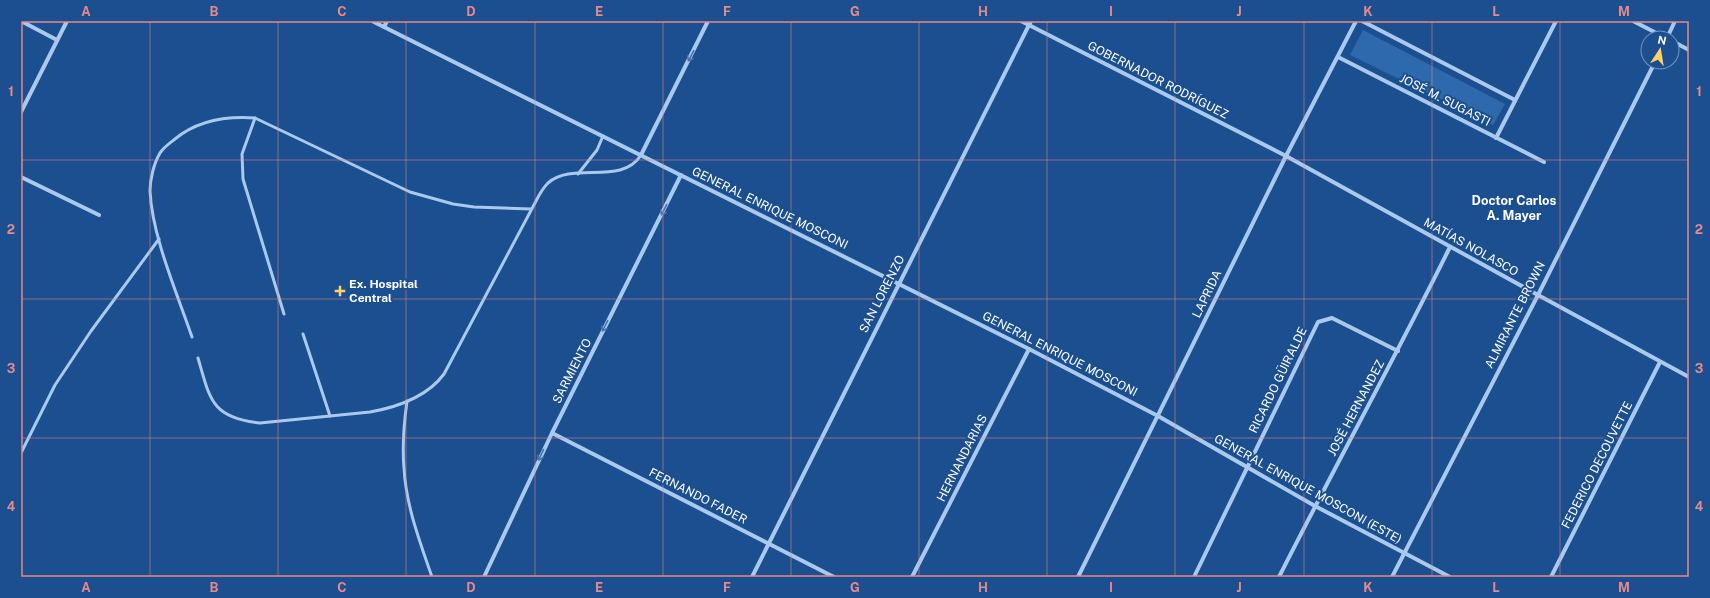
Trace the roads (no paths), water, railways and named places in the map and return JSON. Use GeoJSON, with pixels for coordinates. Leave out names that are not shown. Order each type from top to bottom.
{"type":"FeatureCollection","features":[{"type":"Feature","properties":{"kind":"street"},"geometry":{"type":"LineString","coordinates":[[21,112],[67,21]]}},
{"type":"Feature","properties":{"kind":"street","name":"GENERAL ENRIQUE MOSCONI"},"geometry":{"type":"LineString","coordinates":[[372,21],[641,156],[898,282],[1158,416]]}},
{"type":"Feature","properties":{"kind":"street"},"geometry":{"type":"LineString","coordinates":[[384,27],[386,21]]}},
{"type":"Feature","properties":{"kind":"street"},"geometry":{"type":"LineString","coordinates":[[641,156],[708,21]]}},
{"type":"Feature","properties":{"kind":"street","name":"GOBERNADOR RODRÍGUEZ"},"geometry":{"type":"LineString","coordinates":[[1021,21],[1030,23],[1286,156]]}},
{"type":"Feature","properties":{"kind":"street","name":"LAPRIDA"},"geometry":{"type":"LineString","coordinates":[[1078,577],[1286,156],[1356,21]]}},
{"type":"Feature","properties":{"kind":"street"},"geometry":{"type":"LineString","coordinates":[[1362,21],[1515,100]]}},
{"type":"Feature","properties":{"kind":"street"},"geometry":{"type":"LineString","coordinates":[[1496,138],[1556,21]]}},
{"type":"Feature","properties":{"kind":"street"},"geometry":{"type":"LineString","coordinates":[[1633,21],[1650,30]]}},
{"type":"Feature","properties":{"kind":"street"},"geometry":{"type":"LineString","coordinates":[[1670,30],[1675,21]]}},
{"type":"Feature","properties":{"kind":"street"},"geometry":{"type":"LineString","coordinates":[[21,22],[57,40]]}},
{"type":"Feature","properties":{"kind":"street","name":"SAN LORENZO"},"geometry":{"type":"LineString","coordinates":[[752,577],[898,282],[1030,23]]}},
{"type":"Feature","properties":{"kind":"street"},"geometry":{"type":"LineString","coordinates":[[1680,45],[1689,50]]}},
{"type":"Feature","properties":{"kind":"street","name":"JOSÉ M. SUGASTI"},"geometry":{"type":"LineString","coordinates":[[1338,57],[1544,162]]}},
{"type":"Feature","properties":{"kind":"street","name":"ALMIRANTE BROWN"},"geometry":{"type":"LineString","coordinates":[[1392,577],[1538,296],[1651,70]]}},
{"type":"Feature","properties":{"kind":"street","name":"MATÍAS NOLASCO"},"geometry":{"type":"LineString","coordinates":[[1286,156],[1450,248],[1689,377]]}},
{"type":"Feature","properties":{"kind":"street","name":"SARMIENTO"},"geometry":{"type":"LineString","coordinates":[[484,577],[552,434],[681,175]]}},
{"type":"Feature","properties":{"kind":"street"},"geometry":{"type":"LineString","coordinates":[[21,176],[99,215]]}},
{"type":"Feature","properties":{"kind":"street","name":"JOSÉ HERNANDEZ"},"geometry":{"type":"LineString","coordinates":[[1279,577],[1315,506],[1398,351],[1450,248]]}},
{"type":"Feature","properties":{"kind":"street","name":"RICARDO GÜIRALDE"},"geometry":{"type":"LineString","coordinates":[[1194,577],[1318,322],[1332,318],[1398,351]]}},
{"type":"Feature","properties":{"kind":"street","name":"HERNANDARIAS"},"geometry":{"type":"LineString","coordinates":[[912,577],[1029,349]]}},
{"type":"Feature","properties":{"kind":"street","name":"FEDERICO DECOUVETTE"},"geometry":{"type":"LineString","coordinates":[[1551,577],[1660,362]]}},
{"type":"Feature","properties":{"kind":"street","name":"GENERAL ENRIQUE MOSCONI (ESTE)"},"geometry":{"type":"LineString","coordinates":[[1158,416],[1315,506],[1450,577]]}},
{"type":"Feature","properties":{"kind":"street","name":"FERNANDO FADER"},"geometry":{"type":"LineString","coordinates":[[552,434],[834,577]]}},
{"type":"Feature","properties":{"kind":"lane"},"geometry":{"type":"LineString","coordinates":[[192,336],[159,239],[150,190],[153,170],[166,145],[193,126],[212,120],[235,117],[255,118],[410,192],[460,205],[531,209]]}},
{"type":"Feature","properties":{"kind":"lane"},"geometry":{"type":"LineString","coordinates":[[255,118],[242,154],[243,179],[284,314]]}},
{"type":"Feature","properties":{"kind":"lane"},"geometry":{"type":"LineString","coordinates":[[578,174],[597,150],[603,136]]}},
{"type":"Feature","properties":{"kind":"lane"},"geometry":{"type":"LineString","coordinates":[[198,358],[212,400],[224,414],[241,421],[260,423],[377,411],[407,401],[436,385],[444,374],[531,209],[548,183],[557,177],[610,171],[629,167],[636,163],[641,156]]}},
{"type":"Feature","properties":{"kind":"lane"},"geometry":{"type":"LineString","coordinates":[[21,453],[55,385],[91,331],[159,239]]}},
{"type":"Feature","properties":{"kind":"lane"},"geometry":{"type":"LineString","coordinates":[[303,334],[330,416]]}},
{"type":"Feature","properties":{"kind":"lane"},"geometry":{"type":"LineString","coordinates":[[407,401],[404,468],[406,488],[412,518],[432,577]]}},
{"type":"Feature","properties":{"kind":"place","name":"Ex. Hospital Central"},"geometry":{"type":"Point","coordinates":[340,291]}},
{"type":"Feature","properties":{"kind":"district","name":"Doctor Carlos A. Mayer"},"geometry":{"type":"Point","coordinates":[1514,208]}}]}
